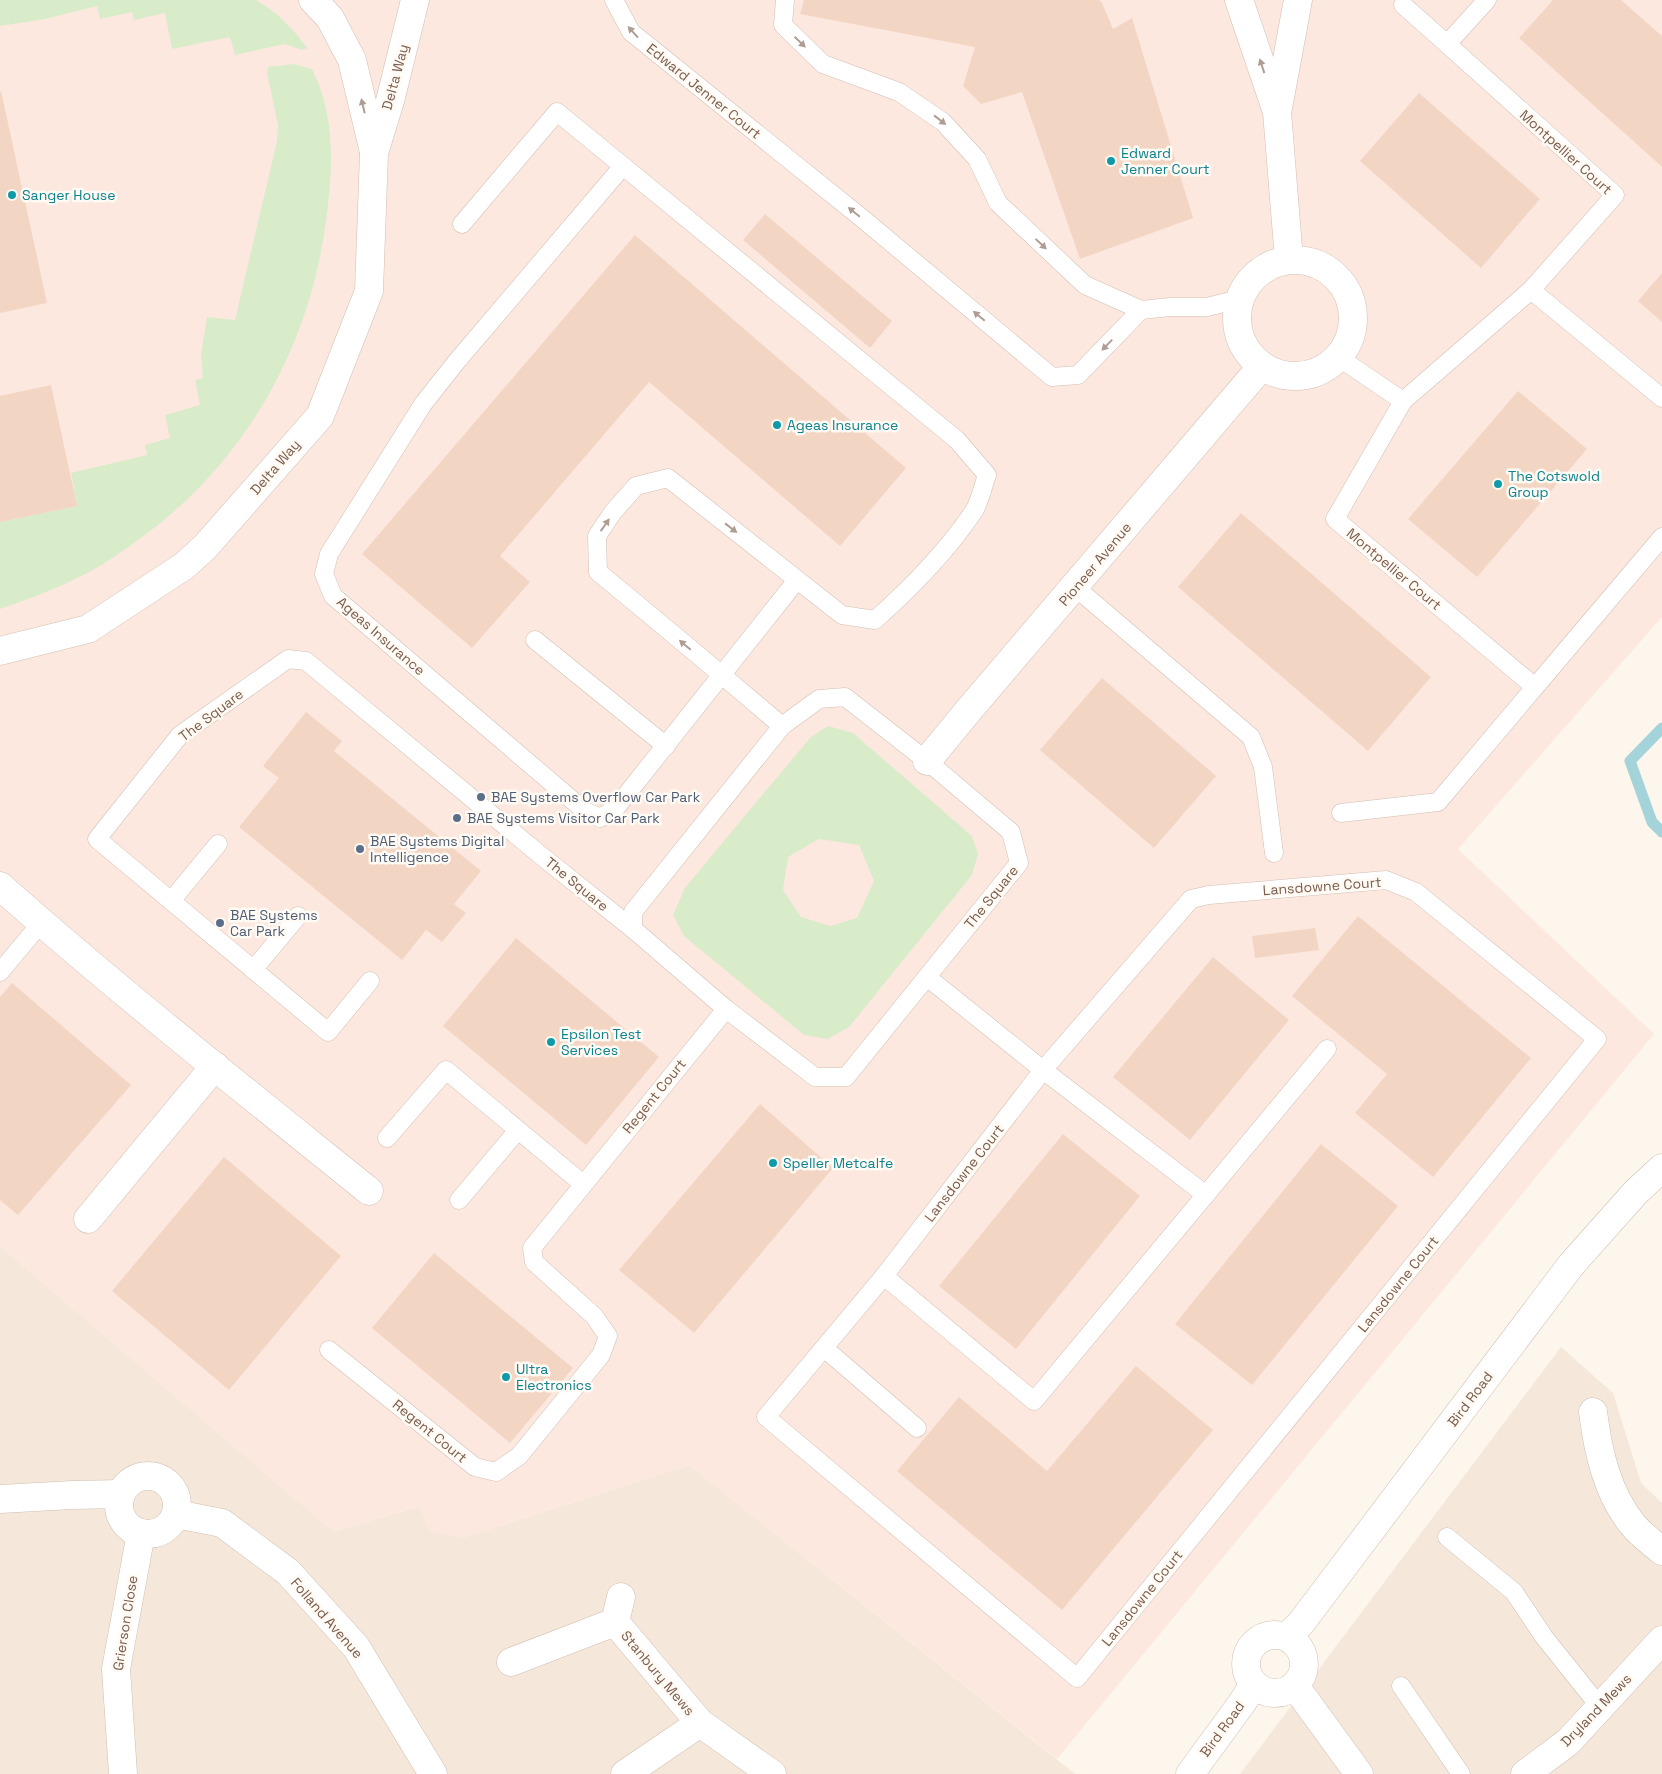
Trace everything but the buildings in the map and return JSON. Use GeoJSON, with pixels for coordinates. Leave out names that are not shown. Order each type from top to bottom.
{"type":"FeatureCollection","features":[{"type":"Feature","properties":{"kind":"street","name":"Delta Way"},"geometry":{"type":"LineString","coordinates":[[312,0],[330,18],[352,60],[374,153]]}},
{"type":"Feature","properties":{"kind":"street","name":"Delta Way"},"geometry":{"type":"LineString","coordinates":[[0,651],[88,629],[184,566],[205,547],[320,416],[369,291],[374,153],[390,101],[415,0]]}},
{"type":"Feature","properties":{"kind":"street"},"geometry":{"type":"LineString","coordinates":[[1239,0],[1277,112],[1289,260]]}},
{"type":"Feature","properties":{"kind":"street"},"geometry":{"type":"LineString","coordinates":[[1277,112],[1298,0]]}},
{"type":"Feature","properties":{"kind":"street"},"geometry":{"type":"LineString","coordinates":[[1289,260],[1306,260],[1323,266],[1336,277],[1347,291],[1352,308],[1353,326],[1348,343],[1338,357],[1325,368],[1310,374],[1294,376],[1278,374],[1262,366],[1248,353],[1240,336],[1236,317],[1239,299],[1247,284],[1258,272],[1273,264],[1289,260]]}},
{"type":"Feature","properties":{"kind":"street","name":"Pioneer Avenue"},"geometry":{"type":"LineString","coordinates":[[927,762],[968,711],[1076,587],[1262,366]]}},
{"type":"Feature","properties":{"kind":"street"},"geometry":{"type":"LineString","coordinates":[[0,886],[215,1066],[369,1191]]}},
{"type":"Feature","properties":{"kind":"street"},"geometry":{"type":"LineString","coordinates":[[88,1219],[215,1066]]}},
{"type":"Feature","properties":{"kind":"street","name":"Bird Road"},"geometry":{"type":"LineString","coordinates":[[1287,1637],[1301,1624],[1571,1265],[1636,1192],[1662,1168]]}},
{"type":"Feature","properties":{"kind":"street"},"geometry":{"type":"LineString","coordinates":[[1593,1412],[1597,1443],[1613,1494],[1634,1526],[1662,1552]]}},
{"type":"Feature","properties":{"kind":"street"},"geometry":{"type":"LineString","coordinates":[[148,1476],[158,1477],[168,1484],[174,1493],[177,1503],[176,1514],[171,1523],[163,1530],[154,1534],[141,1533],[131,1529],[121,1517],[119,1508],[121,1494],[125,1486],[133,1480],[148,1476]]}},
{"type":"Feature","properties":{"kind":"street"},"geometry":{"type":"LineString","coordinates":[[0,1499],[121,1494]]}},
{"type":"Feature","properties":{"kind":"street","name":"Folland Avenue"},"geometry":{"type":"LineString","coordinates":[[176,1514],[222,1524],[288,1572],[356,1647],[433,1774]]}},
{"type":"Feature","properties":{"kind":"street","name":"Grierson Close"},"geometry":{"type":"LineString","coordinates":[[123,1774],[116,1668],[141,1533]]}},
{"type":"Feature","properties":{"kind":"street","name":"Stanbury Mews"},"geometry":{"type":"LineString","coordinates":[[511,1662],[618,1610],[700,1724],[772,1774]]}},
{"type":"Feature","properties":{"kind":"street"},"geometry":{"type":"LineString","coordinates":[[1277,1634],[1287,1637],[1301,1650],[1304,1670],[1301,1679],[1295,1686],[1278,1694],[1261,1690],[1254,1684],[1248,1676],[1246,1666],[1247,1656],[1251,1647],[1258,1640],[1277,1634]]}},
{"type":"Feature","properties":{"kind":"street","name":"Dryland Mews"},"geometry":{"type":"LineString","coordinates":[[1525,1774],[1568,1742],[1662,1640]]}},
{"type":"Feature","properties":{"kind":"street","name":"Bird Road"},"geometry":{"type":"LineString","coordinates":[[1190,1774],[1254,1684]]}},
{"type":"Feature","properties":{"kind":"street"},"geometry":{"type":"LineString","coordinates":[[1295,1686],[1359,1774]]}},
{"type":"Feature","properties":{"kind":"street","name":"Stanbury Mews"},"geometry":{"type":"LineString","coordinates":[[624,1774],[700,1724]]}},
{"type":"Feature","properties":{"kind":"lane","name":"Edward Jenner Court"},"geometry":{"type":"LineString","coordinates":[[614,0],[631,32],[863,219],[1052,377],[1078,375],[1141,310]]}},
{"type":"Feature","properties":{"kind":"lane"},"geometry":{"type":"LineString","coordinates":[[785,0],[783,26],[823,64],[899,92],[943,122],[977,159],[998,203],[1085,285],[1141,310],[1170,307],[1207,307],[1239,299]]}},
{"type":"Feature","properties":{"kind":"lane"},"geometry":{"type":"LineString","coordinates":[[1447,44],[1487,0]]}},
{"type":"Feature","properties":{"kind":"lane","name":"Montpellier Court"},"geometry":{"type":"LineString","coordinates":[[1403,5],[1616,195],[1531,290],[1403,401],[1335,519],[1535,687]]}},
{"type":"Feature","properties":{"kind":"lane"},"geometry":{"type":"LineString","coordinates":[[462,224],[558,112],[957,440],[987,475],[975,510],[936,559],[903,595],[875,620],[842,615],[668,478],[636,486],[614,512],[597,536],[598,572],[782,726]]}},
{"type":"Feature","properties":{"kind":"lane","name":"Ageas Insurance"},"geometry":{"type":"LineString","coordinates":[[624,166],[457,361],[423,404],[329,554],[324,574],[333,596],[585,811],[600,818],[615,809],[797,580]]}},
{"type":"Feature","properties":{"kind":"lane"},"geometry":{"type":"LineString","coordinates":[[1531,290],[1662,398]]}},
{"type":"Feature","properties":{"kind":"lane"},"geometry":{"type":"LineString","coordinates":[[1338,357],[1403,401]]}},
{"type":"Feature","properties":{"kind":"lane"},"geometry":{"type":"LineString","coordinates":[[1341,813],[1438,802],[1662,538]]}},
{"type":"Feature","properties":{"kind":"lane"},"geometry":{"type":"LineString","coordinates":[[1076,587],[1251,737],[1263,768],[1274,853]]}},
{"type":"Feature","properties":{"kind":"lane"},"geometry":{"type":"LineString","coordinates":[[535,640],[666,746]]}},
{"type":"Feature","properties":{"kind":"lane","name":"The Square"},"geometry":{"type":"LineString","coordinates":[[370,981],[328,1032],[97,839],[180,735],[288,659],[306,661],[632,929],[726,1009],[815,1077],[846,1077],[1020,863],[1011,832],[927,762],[845,697],[819,699],[782,726],[633,912],[632,929]]}},
{"type":"Feature","properties":{"kind":"lane"},"geometry":{"type":"LineString","coordinates":[[171,901],[218,844]]}},
{"type":"Feature","properties":{"kind":"lane","name":"Lansdowne Court"},"geometry":{"type":"LineString","coordinates":[[1386,880],[1416,892],[1597,1039],[1077,1678],[766,1417],[884,1276],[1043,1070],[1191,899],[1209,895],[1386,880]]}},
{"type":"Feature","properties":{"kind":"lane"},"geometry":{"type":"LineString","coordinates":[[253,970],[298,916]]}},
{"type":"Feature","properties":{"kind":"lane"},"geometry":{"type":"LineString","coordinates":[[0,972],[42,923]]}},
{"type":"Feature","properties":{"kind":"lane"},"geometry":{"type":"LineString","coordinates":[[927,977],[1043,1070],[1206,1195]]}},
{"type":"Feature","properties":{"kind":"lane","name":"Regent Court"},"geometry":{"type":"LineString","coordinates":[[329,1350],[475,1467],[496,1472],[519,1456],[601,1355],[608,1336],[594,1316],[534,1262],[532,1248],[726,1009]]}},
{"type":"Feature","properties":{"kind":"lane"},"geometry":{"type":"LineString","coordinates":[[884,1276],[1034,1401],[1328,1049]]}},
{"type":"Feature","properties":{"kind":"lane"},"geometry":{"type":"LineString","coordinates":[[387,1138],[446,1070],[583,1184]]}},
{"type":"Feature","properties":{"kind":"lane"},"geometry":{"type":"LineString","coordinates":[[459,1200],[518,1130]]}},
{"type":"Feature","properties":{"kind":"lane"},"geometry":{"type":"LineString","coordinates":[[824,1348],[917,1428]]}},
{"type":"Feature","properties":{"kind":"lane"},"geometry":{"type":"LineString","coordinates":[[1447,1537],[1514,1592],[1544,1637],[1600,1707]]}},
{"type":"Feature","properties":{"kind":"lane"},"geometry":{"type":"LineString","coordinates":[[1401,1686],[1461,1774]]}},
{"type":"Feature","properties":{"kind":"shaded area"},"geometry":{"type":"Polygon","coordinates":[[[0,0],[1662,0],[1662,617],[1458,849],[1654,1034],[1057,1759],[689,1465],[462,1538],[430,1531],[419,1506],[334,1532],[0,1246],[0,0]]]}},
{"type":"Feature","properties":{"kind":"shaded area"},"geometry":{"type":"Polygon","coordinates":[[[0,1246],[334,1532],[419,1506],[462,1538],[689,1465],[1075,1774],[0,1774],[0,1246]]]}},
{"type":"Feature","properties":{"kind":"shaded area"},"geometry":{"type":"Polygon","coordinates":[[[1561,1347],[1613,1393],[1641,1483],[1662,1503],[1662,1774],[1240,1774],[1561,1347]]]}},
{"type":"Feature","properties":{"kind":"green space"},"geometry":{"type":"Polygon","coordinates":[[[0,0],[256,0],[271,9],[284,21],[307,48],[302,50],[285,44],[235,55],[230,37],[172,49],[165,13],[134,20],[132,12],[100,19],[97,6],[45,19],[0,26],[0,0]]]}},
{"type":"Feature","properties":{"kind":"green space"},"geometry":{"type":"Polygon","coordinates":[[[294,64],[312,69],[320,87],[329,124],[331,143],[330,182],[326,221],[317,269],[304,315],[287,359],[265,400],[240,440],[210,476],[176,510],[138,540],[85,574],[49,591],[0,609],[0,522],[77,506],[71,473],[147,455],[145,445],[170,438],[165,415],[200,405],[195,380],[203,378],[201,354],[207,317],[235,320],[277,141],[278,125],[267,73],[268,67],[294,64]]]}},
{"type":"Feature","properties":{"kind":"green space"},"geometry":{"type":"Polygon","coordinates":[[[828,726],[853,733],[972,836],[978,854],[972,875],[849,1027],[828,1039],[804,1035],[684,936],[673,915],[685,888],[811,737],[828,726]],[[819,839],[788,857],[783,890],[801,917],[830,926],[857,918],[874,881],[859,845],[819,839]]]}},
{"type":"Feature","properties":{"kind":"waterway"},"geometry":{"type":"LineString","coordinates":[[1662,728],[1630,761],[1652,822],[1662,832]]}},
{"type":"Feature","properties":{"kind":"place","name":"Edward Jenner Court"},"geometry":{"type":"Point","coordinates":[1111,161]}},
{"type":"Feature","properties":{"kind":"place","name":"Sanger House"},"geometry":{"type":"Point","coordinates":[12,195]}},
{"type":"Feature","properties":{"kind":"place","name":"Ageas Insurance"},"geometry":{"type":"Point","coordinates":[777,425]}},
{"type":"Feature","properties":{"kind":"place","name":"The Cotswold Group"},"geometry":{"type":"Point","coordinates":[1498,484]}},
{"type":"Feature","properties":{"kind":"place","name":"BAE Systems Overflow Car Park"},"geometry":{"type":"Point","coordinates":[481,797]}},
{"type":"Feature","properties":{"kind":"place","name":"BAE Systems Visitor Car Park"},"geometry":{"type":"Point","coordinates":[457,818]}},
{"type":"Feature","properties":{"kind":"place","name":"BAE Systems Digital Intelligence"},"geometry":{"type":"Point","coordinates":[360,849]}},
{"type":"Feature","properties":{"kind":"place","name":"BAE Systems Car Park"},"geometry":{"type":"Point","coordinates":[220,923]}},
{"type":"Feature","properties":{"kind":"place","name":"Epsilon Test Services"},"geometry":{"type":"Point","coordinates":[551,1042]}},
{"type":"Feature","properties":{"kind":"place","name":"Speller Metcalfe"},"geometry":{"type":"Point","coordinates":[773,1163]}},
{"type":"Feature","properties":{"kind":"place","name":"Ultra Electronics"},"geometry":{"type":"Point","coordinates":[506,1377]}}]}
